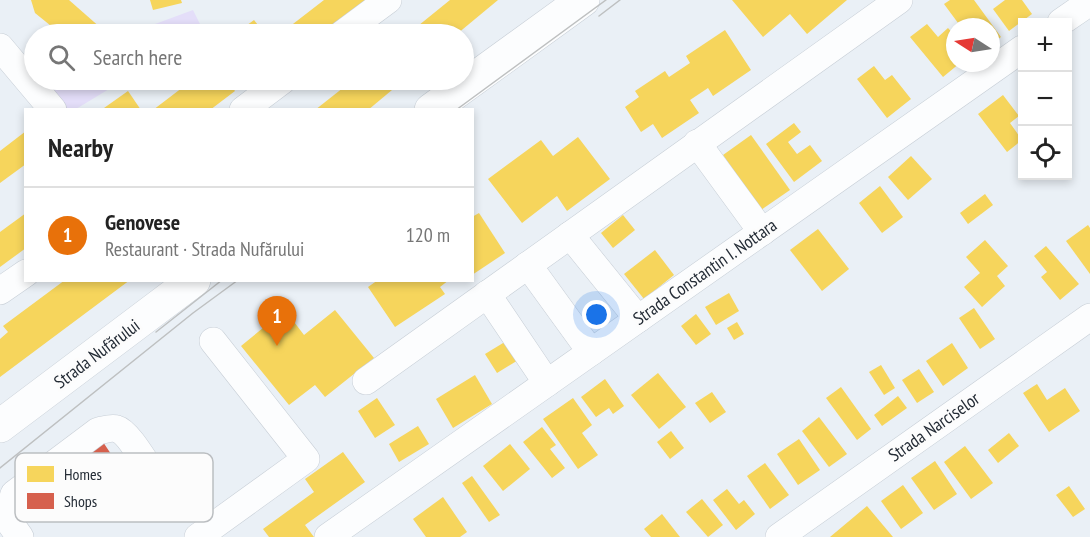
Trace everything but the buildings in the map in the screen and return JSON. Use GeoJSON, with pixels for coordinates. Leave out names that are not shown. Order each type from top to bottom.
{"type":"FeatureCollection","features":[{"type":"Feature","properties":{"kind":"main road"},"geometry":{"type":"LineString","coordinates":[[474,78],[578,1]]}},
{"type":"Feature","properties":{"kind":"main road"},"geometry":{"type":"LineString","coordinates":[[434,108],[458,90]]}},
{"type":"Feature","properties":{"kind":"main road","name":"Strada Nufărului"},"geometry":{"type":"LineString","coordinates":[[0,426],[191,282]]}},
{"type":"Feature","properties":{"kind":"main road"},"geometry":{"type":"LineString","coordinates":[[0,412],[16,402],[44,394]]}},
{"type":"Feature","properties":{"kind":"street"},"geometry":{"type":"LineString","coordinates":[[356,24],[388,0]]}},
{"type":"Feature","properties":{"kind":"street"},"geometry":{"type":"LineString","coordinates":[[366,381],[899,0]]}},
{"type":"Feature","properties":{"kind":"street"},"geometry":{"type":"LineString","coordinates":[[1067,18],[1090,2]]}},
{"type":"Feature","properties":{"kind":"street"},"geometry":{"type":"LineString","coordinates":[[0,47],[24,76]]}},
{"type":"Feature","properties":{"kind":"street","name":"Strada Constantin I. Nottara"},"geometry":{"type":"LineString","coordinates":[[339,534],[591,352],[1018,53]]}},
{"type":"Feature","properties":{"kind":"street"},"geometry":{"type":"LineString","coordinates":[[36,90],[51,108]]}},
{"type":"Feature","properties":{"kind":"street"},"geometry":{"type":"LineString","coordinates":[[246,108],[270,90]]}},
{"type":"Feature","properties":{"kind":"street"},"geometry":{"type":"LineString","coordinates":[[697,143],[762,232]]}},
{"type":"Feature","properties":{"kind":"street"},"geometry":{"type":"LineString","coordinates":[[570,235],[638,320]]}},
{"type":"Feature","properties":{"kind":"street"},"geometry":{"type":"LineString","coordinates":[[528,265],[591,352]]}},
{"type":"Feature","properties":{"kind":"street"},"geometry":{"type":"LineString","coordinates":[[0,291],[24,274]]}},
{"type":"Feature","properties":{"kind":"street"},"geometry":{"type":"LineString","coordinates":[[487,294],[547,384]]}},
{"type":"Feature","properties":{"kind":"street","name":"Strada Narciselor"},"geometry":{"type":"LineString","coordinates":[[779,537],[1090,317]]}},
{"type":"Feature","properties":{"kind":"street"},"geometry":{"type":"LineString","coordinates":[[198,537],[306,459],[213,341]]}},
{"type":"Feature","properties":{"kind":"street"},"geometry":{"type":"LineString","coordinates":[[69,453],[98,431],[118,429],[138,453]]}},
{"type":"Feature","properties":{"kind":"street"},"geometry":{"type":"LineString","coordinates":[[15,493],[8,514],[10,523],[20,537]]}},
{"type":"Feature","properties":{"kind":"shaded area"},"geometry":{"type":"Polygon","coordinates":[[[193,10],[200,24],[155,24],[193,10]]]}},
{"type":"Feature","properties":{"kind":"shaded area"},"geometry":{"type":"Polygon","coordinates":[[[107,90],[78,108],[52,108],[37,91],[107,90]]]}},
{"type":"Feature","properties":{"kind":"tram line"},"geometry":{"type":"LineString","coordinates":[[459,108],[606,0]]}},
{"type":"Feature","properties":{"kind":"tram line"},"geometry":{"type":"LineString","coordinates":[[599,16],[620,0]]}},
{"type":"Feature","properties":{"kind":"tram line"},"geometry":{"type":"LineString","coordinates":[[156,332],[219,282]]}},
{"type":"Feature","properties":{"kind":"tram line"},"geometry":{"type":"LineString","coordinates":[[19,453],[193,313],[235,282]]}},
{"type":"Feature","properties":{"kind":"tram line"},"geometry":{"type":"LineString","coordinates":[[0,468],[15,456]]}},
{"type":"Feature","properties":{"kind":"place","name":"Genovese"},"geometry":{"type":"Point","coordinates":[277,346]}}]}
